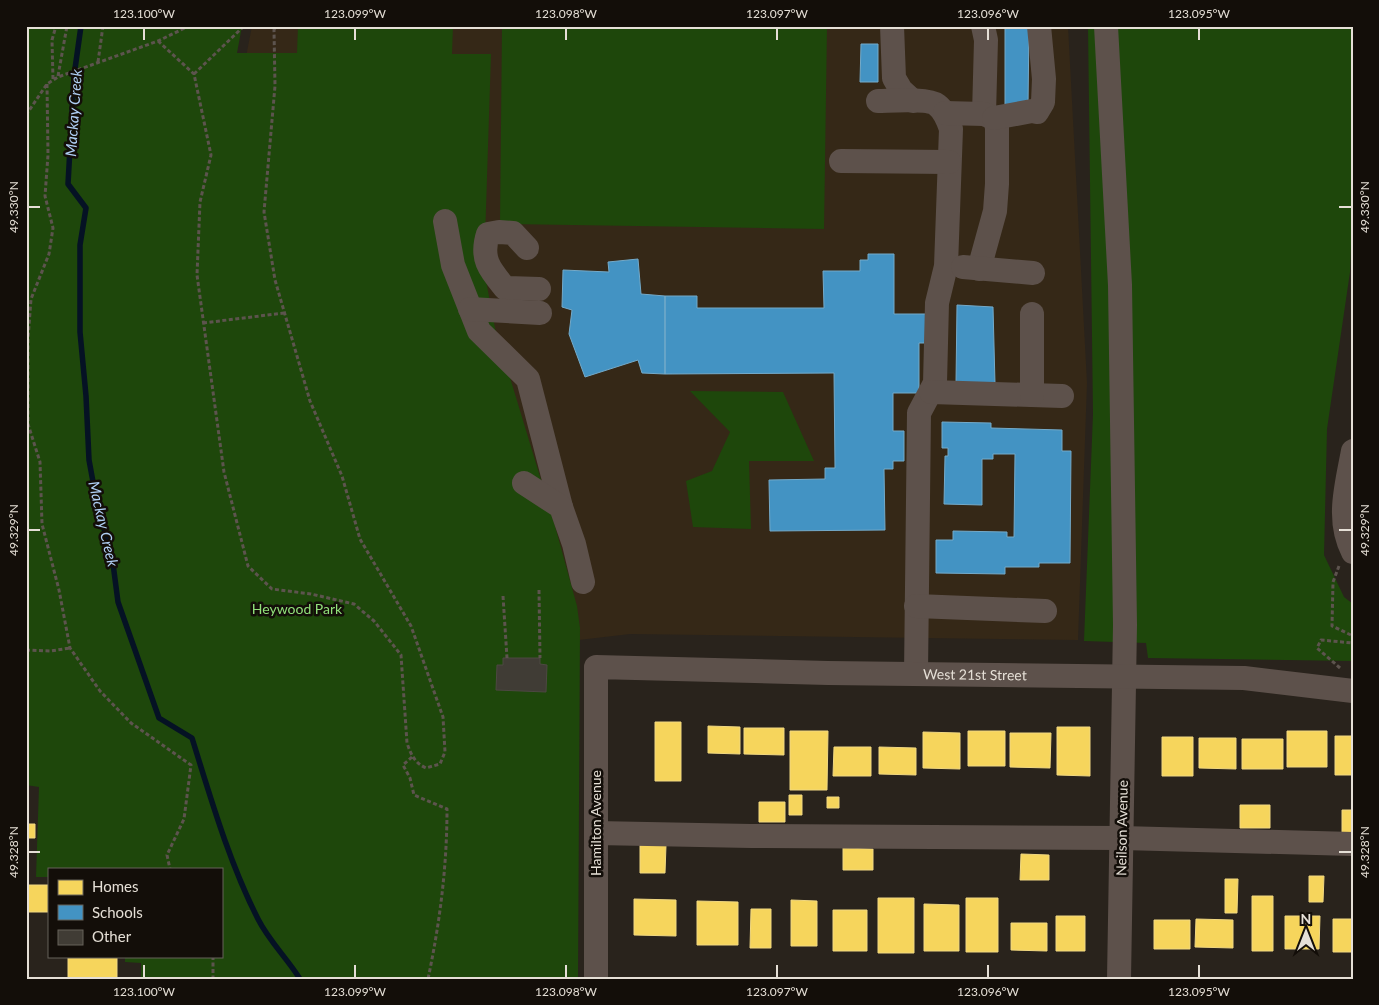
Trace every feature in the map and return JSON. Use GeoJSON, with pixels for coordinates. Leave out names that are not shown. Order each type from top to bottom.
{"type":"FeatureCollection","features":[{"type":"Feature","properties":{"kind":"street"},"geometry":{"type":"LineString","coordinates":[[892,26],[894,78],[901,90],[913,101]]}},
{"type":"Feature","properties":{"kind":"street"},"geometry":{"type":"LineString","coordinates":[[979,269],[996,202],[997,184],[996,127],[989,116],[986,40],[983,26]]}},
{"type":"Feature","properties":{"kind":"street"},"geometry":{"type":"LineString","coordinates":[[945,113],[989,116],[1037,112],[1043,102],[1044,79],[1039,26]]}},
{"type":"Feature","properties":{"kind":"street","name":"Neilson Avenue"},"geometry":{"type":"LineString","coordinates":[[1106,26],[1120,285],[1125,677],[1119,979]]}},
{"type":"Feature","properties":{"kind":"street"},"geometry":{"type":"LineString","coordinates":[[878,101],[936,103],[945,113],[951,129],[946,266],[937,303],[935,384],[919,412],[916,674]]}},
{"type":"Feature","properties":{"kind":"street"},"geometry":{"type":"LineString","coordinates":[[841,161],[949,162]]}},
{"type":"Feature","properties":{"kind":"street"},"geometry":{"type":"LineString","coordinates":[[445,222],[453,265],[479,331],[528,379],[561,507],[574,544],[583,582]]}},
{"type":"Feature","properties":{"kind":"street"},"geometry":{"type":"LineString","coordinates":[[527,248],[514,233],[499,232],[488,234],[485,245],[488,267],[506,288],[539,289]]}},
{"type":"Feature","properties":{"kind":"street"},"geometry":{"type":"LineString","coordinates":[[946,266],[1033,273]]}},
{"type":"Feature","properties":{"kind":"street"},"geometry":{"type":"LineString","coordinates":[[470,309],[540,313]]}},
{"type":"Feature","properties":{"kind":"street"},"geometry":{"type":"LineString","coordinates":[[1032,314],[1032,395]]}},
{"type":"Feature","properties":{"kind":"street"},"geometry":{"type":"LineString","coordinates":[[931,392],[1062,396]]}},
{"type":"Feature","properties":{"kind":"street"},"geometry":{"type":"LineString","coordinates":[[1346,557],[1347,541],[1343,514],[1353,450]]}},
{"type":"Feature","properties":{"kind":"street"},"geometry":{"type":"LineString","coordinates":[[524,482],[561,507]]}},
{"type":"Feature","properties":{"kind":"street"},"geometry":{"type":"LineString","coordinates":[[916,606],[1045,611]]}},
{"type":"Feature","properties":{"kind":"street","name":"West 21st Street"},"geometry":{"type":"LineString","coordinates":[[596,666],[916,674],[1244,678],[1349,682]]}},
{"type":"Feature","properties":{"kind":"street","name":"Hamilton Avenue"},"geometry":{"type":"LineString","coordinates":[[596,666],[596,979]]}},
{"type":"Feature","properties":{"kind":"street"},"geometry":{"type":"LineString","coordinates":[[596,833],[751,836],[1122,838],[1353,844]]}},
{"type":"Feature","properties":{"kind":"path"},"geometry":{"type":"LineString","coordinates":[[53,80],[52,40],[56,26]]}},
{"type":"Feature","properties":{"kind":"path"},"geometry":{"type":"LineString","coordinates":[[58,76],[66,26]]}},
{"type":"Feature","properties":{"kind":"path"},"geometry":{"type":"LineString","coordinates":[[98,62],[103,26]]}},
{"type":"Feature","properties":{"kind":"path"},"geometry":{"type":"LineString","coordinates":[[26,115],[47,84],[58,76],[158,41],[189,26]]}},
{"type":"Feature","properties":{"kind":"path"},"geometry":{"type":"LineString","coordinates":[[194,74],[244,26]]}},
{"type":"Feature","properties":{"kind":"path"},"geometry":{"type":"LineString","coordinates":[[158,41],[194,74],[211,155],[200,202],[197,275],[224,472],[248,566],[272,589],[311,594],[354,604],[374,621],[401,655],[406,743],[419,765],[426,768],[440,764],[445,752],[443,716],[411,626],[360,539],[342,476],[310,401],[275,280],[264,212],[275,86],[274,30],[276,26]]}},
{"type":"Feature","properties":{"kind":"path"},"geometry":{"type":"LineString","coordinates":[[47,84],[48,155],[45,196],[53,228],[49,254],[31,299],[28,339],[28,424],[40,462],[42,524],[59,590],[70,648],[100,691],[132,723],[191,765],[184,820],[167,855],[170,868]]}},
{"type":"Feature","properties":{"kind":"path"},"geometry":{"type":"LineString","coordinates":[[203,323],[284,313]]}},
{"type":"Feature","properties":{"kind":"path"},"geometry":{"type":"LineString","coordinates":[[1346,557],[1333,582],[1332,626],[1353,636]]}},
{"type":"Feature","properties":{"kind":"path"},"geometry":{"type":"LineString","coordinates":[[539,590],[540,658]]}},
{"type":"Feature","properties":{"kind":"path"},"geometry":{"type":"LineString","coordinates":[[503,596],[506,658]]}},
{"type":"Feature","properties":{"kind":"path"},"geometry":{"type":"LineString","coordinates":[[1349,682],[1316,648],[1321,640],[1353,643]]}},
{"type":"Feature","properties":{"kind":"path"},"geometry":{"type":"LineString","coordinates":[[26,650],[51,651],[70,648]]}},
{"type":"Feature","properties":{"kind":"path"},"geometry":{"type":"LineString","coordinates":[[412,756],[402,765],[410,778],[414,795],[448,808],[448,846],[442,907],[428,979]]}},
{"type":"Feature","properties":{"kind":"path"},"geometry":{"type":"LineString","coordinates":[[213,958],[213,979]]}},
{"type":"Feature","properties":{"kind":"shaded area"},"geometry":{"type":"Polygon","coordinates":[[[252,26],[1068,26],[1087,383],[1078,640],[630,634],[433,657],[242,77],[252,26]]]}},
{"type":"Feature","properties":{"kind":"green space","name":"Heywood Park"},"geometry":{"type":"Polygon","coordinates":[[[26,26],[242,26],[237,53],[297,53],[298,26],[453,26],[452,54],[491,54],[484,270],[495,328],[555,526],[577,606],[580,628],[578,979],[141,979],[141,963],[125,962],[125,958],[222,958],[222,868],[48,868],[48,877],[36,877],[39,787],[26,785],[26,26]]]}},
{"type":"Feature","properties":{"kind":"green space"},"geometry":{"type":"Polygon","coordinates":[[[502,26],[827,26],[824,229],[500,224],[502,26]]]}},
{"type":"Feature","properties":{"kind":"green space"},"geometry":{"type":"Polygon","coordinates":[[[1088,26],[1353,26],[1353,190],[1350,272],[1327,429],[1324,555],[1344,597],[1353,604],[1353,661],[1148,658],[1146,643],[1084,641],[1093,414],[1088,26]]]}},
{"type":"Feature","properties":{"kind":"green space"},"geometry":{"type":"Polygon","coordinates":[[[690,391],[783,392],[814,461],[749,461],[751,529],[693,527],[686,481],[712,471],[730,432],[690,391]]]}},
{"type":"Feature","properties":{"kind":"building: Homes"},"geometry":{"type":"Polygon","coordinates":[[[655,722],[681,722],[681,781],[655,781],[655,722]]]}},
{"type":"Feature","properties":{"kind":"building: Homes"},"geometry":{"type":"Polygon","coordinates":[[[708,726],[740,727],[740,754],[708,753],[708,726]]]}},
{"type":"Feature","properties":{"kind":"building: Homes"},"geometry":{"type":"Polygon","coordinates":[[[1057,727],[1090,727],[1090,776],[1057,775],[1057,727]]]}},
{"type":"Feature","properties":{"kind":"building: Homes"},"geometry":{"type":"Polygon","coordinates":[[[744,728],[784,728],[784,755],[744,754],[744,728]]]}},
{"type":"Feature","properties":{"kind":"building: Homes"},"geometry":{"type":"Polygon","coordinates":[[[790,731],[828,731],[827,790],[790,790],[790,731]]]}},
{"type":"Feature","properties":{"kind":"building: Homes"},"geometry":{"type":"Polygon","coordinates":[[[968,731],[1005,731],[1005,766],[968,766],[968,731]]]}},
{"type":"Feature","properties":{"kind":"building: Homes"},"geometry":{"type":"Polygon","coordinates":[[[1287,731],[1327,731],[1327,767],[1287,767],[1287,731]]]}},
{"type":"Feature","properties":{"kind":"building: Homes"},"geometry":{"type":"Polygon","coordinates":[[[923,732],[960,733],[960,769],[923,768],[923,732]]]}},
{"type":"Feature","properties":{"kind":"building: Homes"},"geometry":{"type":"Polygon","coordinates":[[[1010,733],[1051,733],[1050,768],[1010,767],[1010,733]]]}},
{"type":"Feature","properties":{"kind":"building: Homes"},"geometry":{"type":"Polygon","coordinates":[[[1335,736],[1353,736],[1353,775],[1335,775],[1335,736]]]}},
{"type":"Feature","properties":{"kind":"building: Homes"},"geometry":{"type":"Polygon","coordinates":[[[1162,737],[1193,737],[1193,776],[1162,776],[1162,737]]]}},
{"type":"Feature","properties":{"kind":"building: Homes"},"geometry":{"type":"Polygon","coordinates":[[[1199,738],[1236,738],[1236,769],[1199,768],[1199,738]]]}},
{"type":"Feature","properties":{"kind":"building: Homes"},"geometry":{"type":"Polygon","coordinates":[[[1242,739],[1283,739],[1283,769],[1242,769],[1242,739]]]}},
{"type":"Feature","properties":{"kind":"building: Homes"},"geometry":{"type":"Polygon","coordinates":[[[834,747],[871,747],[871,776],[833,776],[834,747]]]}},
{"type":"Feature","properties":{"kind":"building: Homes"},"geometry":{"type":"Polygon","coordinates":[[[879,747],[916,748],[916,775],[879,774],[879,747]]]}},
{"type":"Feature","properties":{"kind":"building: Homes"},"geometry":{"type":"Polygon","coordinates":[[[789,795],[802,795],[802,815],[789,815],[789,795]]]}},
{"type":"Feature","properties":{"kind":"building: Homes"},"geometry":{"type":"Polygon","coordinates":[[[827,797],[839,797],[839,808],[827,808],[827,797]]]}},
{"type":"Feature","properties":{"kind":"building: Homes"},"geometry":{"type":"Polygon","coordinates":[[[759,802],[785,802],[785,822],[759,822],[759,802]]]}},
{"type":"Feature","properties":{"kind":"building: Homes"},"geometry":{"type":"Polygon","coordinates":[[[1240,805],[1270,805],[1270,828],[1240,828],[1240,805]]]}},
{"type":"Feature","properties":{"kind":"building: Homes"},"geometry":{"type":"Polygon","coordinates":[[[1342,810],[1353,810],[1353,835],[1342,835],[1342,810]]]}},
{"type":"Feature","properties":{"kind":"building: Homes"},"geometry":{"type":"Polygon","coordinates":[[[26,824],[35,824],[35,838],[26,838],[26,824]]]}},
{"type":"Feature","properties":{"kind":"building: Homes"},"geometry":{"type":"Polygon","coordinates":[[[640,845],[666,845],[665,873],[640,873],[640,845]]]}},
{"type":"Feature","properties":{"kind":"building: Homes"},"geometry":{"type":"Polygon","coordinates":[[[843,848],[873,849],[873,870],[843,870],[843,848]]]}},
{"type":"Feature","properties":{"kind":"building: Homes"},"geometry":{"type":"Polygon","coordinates":[[[1021,854],[1049,855],[1049,880],[1020,880],[1021,854]]]}},
{"type":"Feature","properties":{"kind":"building: Homes"},"geometry":{"type":"Polygon","coordinates":[[[1309,876],[1324,876],[1323,902],[1309,902],[1309,876]]]}},
{"type":"Feature","properties":{"kind":"building: Homes"},"geometry":{"type":"Polygon","coordinates":[[[1225,879],[1238,879],[1237,913],[1225,913],[1225,879]]]}},
{"type":"Feature","properties":{"kind":"building: Homes"},"geometry":{"type":"Polygon","coordinates":[[[26,885],[48,885],[48,912],[26,912],[26,885]]]}},
{"type":"Feature","properties":{"kind":"building: Homes"},"geometry":{"type":"Polygon","coordinates":[[[1252,896],[1273,896],[1273,951],[1252,951],[1252,896]]]}},
{"type":"Feature","properties":{"kind":"building: Homes"},"geometry":{"type":"Polygon","coordinates":[[[878,898],[914,898],[914,953],[878,953],[878,898]]]}},
{"type":"Feature","properties":{"kind":"building: Homes"},"geometry":{"type":"Polygon","coordinates":[[[966,898],[998,898],[998,952],[966,952],[966,898]]]}},
{"type":"Feature","properties":{"kind":"building: Homes"},"geometry":{"type":"Polygon","coordinates":[[[634,899],[676,900],[676,936],[634,935],[634,899]]]}},
{"type":"Feature","properties":{"kind":"building: Homes"},"geometry":{"type":"Polygon","coordinates":[[[791,900],[817,901],[817,946],[791,946],[791,900]]]}},
{"type":"Feature","properties":{"kind":"building: Homes"},"geometry":{"type":"Polygon","coordinates":[[[697,901],[738,902],[738,945],[697,945],[697,901]]]}},
{"type":"Feature","properties":{"kind":"building: Homes"},"geometry":{"type":"Polygon","coordinates":[[[924,904],[959,905],[959,951],[924,951],[924,904]]]}},
{"type":"Feature","properties":{"kind":"building: Homes"},"geometry":{"type":"Polygon","coordinates":[[[751,909],[771,909],[771,948],[750,948],[751,909]]]}},
{"type":"Feature","properties":{"kind":"building: Homes"},"geometry":{"type":"Polygon","coordinates":[[[833,910],[867,910],[867,951],[833,951],[833,910]]]}},
{"type":"Feature","properties":{"kind":"building: Homes"},"geometry":{"type":"Polygon","coordinates":[[[1056,916],[1085,916],[1085,951],[1056,951],[1056,916]]]}},
{"type":"Feature","properties":{"kind":"building: Homes"},"geometry":{"type":"Polygon","coordinates":[[[1285,916],[1320,916],[1319,949],[1285,949],[1285,916]]]}},
{"type":"Feature","properties":{"kind":"building: Homes"},"geometry":{"type":"Polygon","coordinates":[[[1196,919],[1233,920],[1233,948],[1195,947],[1196,919]]]}},
{"type":"Feature","properties":{"kind":"building: Homes"},"geometry":{"type":"Polygon","coordinates":[[[1333,919],[1353,919],[1353,952],[1333,952],[1333,919]]]}},
{"type":"Feature","properties":{"kind":"building: Homes"},"geometry":{"type":"Polygon","coordinates":[[[1154,920],[1190,920],[1190,949],[1154,949],[1154,920]]]}},
{"type":"Feature","properties":{"kind":"building: Homes"},"geometry":{"type":"Polygon","coordinates":[[[1011,923],[1047,923],[1047,951],[1011,950],[1011,923]]]}},
{"type":"Feature","properties":{"kind":"building: Homes"},"geometry":{"type":"Polygon","coordinates":[[[68,958],[117,958],[117,979],[68,979],[68,958]]]}},
{"type":"Feature","properties":{"kind":"building: Schools"},"geometry":{"type":"Polygon","coordinates":[[[1005,26],[1029,26],[1028,105],[1005,105],[1005,26]]]}},
{"type":"Feature","properties":{"kind":"building: Schools"},"geometry":{"type":"Polygon","coordinates":[[[861,44],[878,44],[878,82],[860,82],[861,44]]]}},
{"type":"Feature","properties":{"kind":"building: Schools"},"geometry":{"type":"Polygon","coordinates":[[[868,254],[894,254],[894,314],[932,314],[933,343],[919,343],[919,393],[893,393],[893,431],[904,431],[904,461],[893,461],[893,469],[884,469],[885,530],[770,531],[769,480],[825,479],[825,468],[835,468],[834,373],[665,374],[665,296],[697,296],[697,308],[824,308],[823,271],[860,271],[860,260],[868,260],[868,254]]]}},
{"type":"Feature","properties":{"kind":"building: Schools"},"geometry":{"type":"Polygon","coordinates":[[[638,259],[641,294],[665,296],[665,374],[642,373],[638,360],[585,377],[569,334],[572,310],[562,307],[563,270],[609,272],[608,262],[638,259]]]}},
{"type":"Feature","properties":{"kind":"building: Schools"},"geometry":{"type":"Polygon","coordinates":[[[957,305],[993,307],[995,384],[956,383],[957,305]]]}},
{"type":"Feature","properties":{"kind":"building: Schools"},"geometry":{"type":"Polygon","coordinates":[[[942,422],[991,423],[991,428],[1062,430],[1062,451],[1071,451],[1070,563],[1039,563],[1039,567],[1005,567],[1005,574],[936,573],[936,540],[953,540],[953,531],[1007,532],[1007,537],[1014,537],[1015,454],[993,454],[993,459],[982,459],[982,505],[944,504],[945,456],[948,456],[948,448],[942,448],[942,422]]]}},
{"type":"Feature","properties":{"kind":"building: Other"},"geometry":{"type":"Polygon","coordinates":[[[503,658],[540,658],[540,664],[547,665],[546,692],[496,690],[497,665],[503,665],[503,658]]]}},
{"type":"Feature","properties":{"kind":"waterway","name":"Mackay Creek"},"geometry":{"type":"LineString","coordinates":[[81,26],[74,76],[68,184],[86,208],[80,245],[80,332],[89,460],[98,509],[112,556],[118,602],[159,718],[192,738],[221,830],[238,875],[262,927],[300,979]]}}]}
